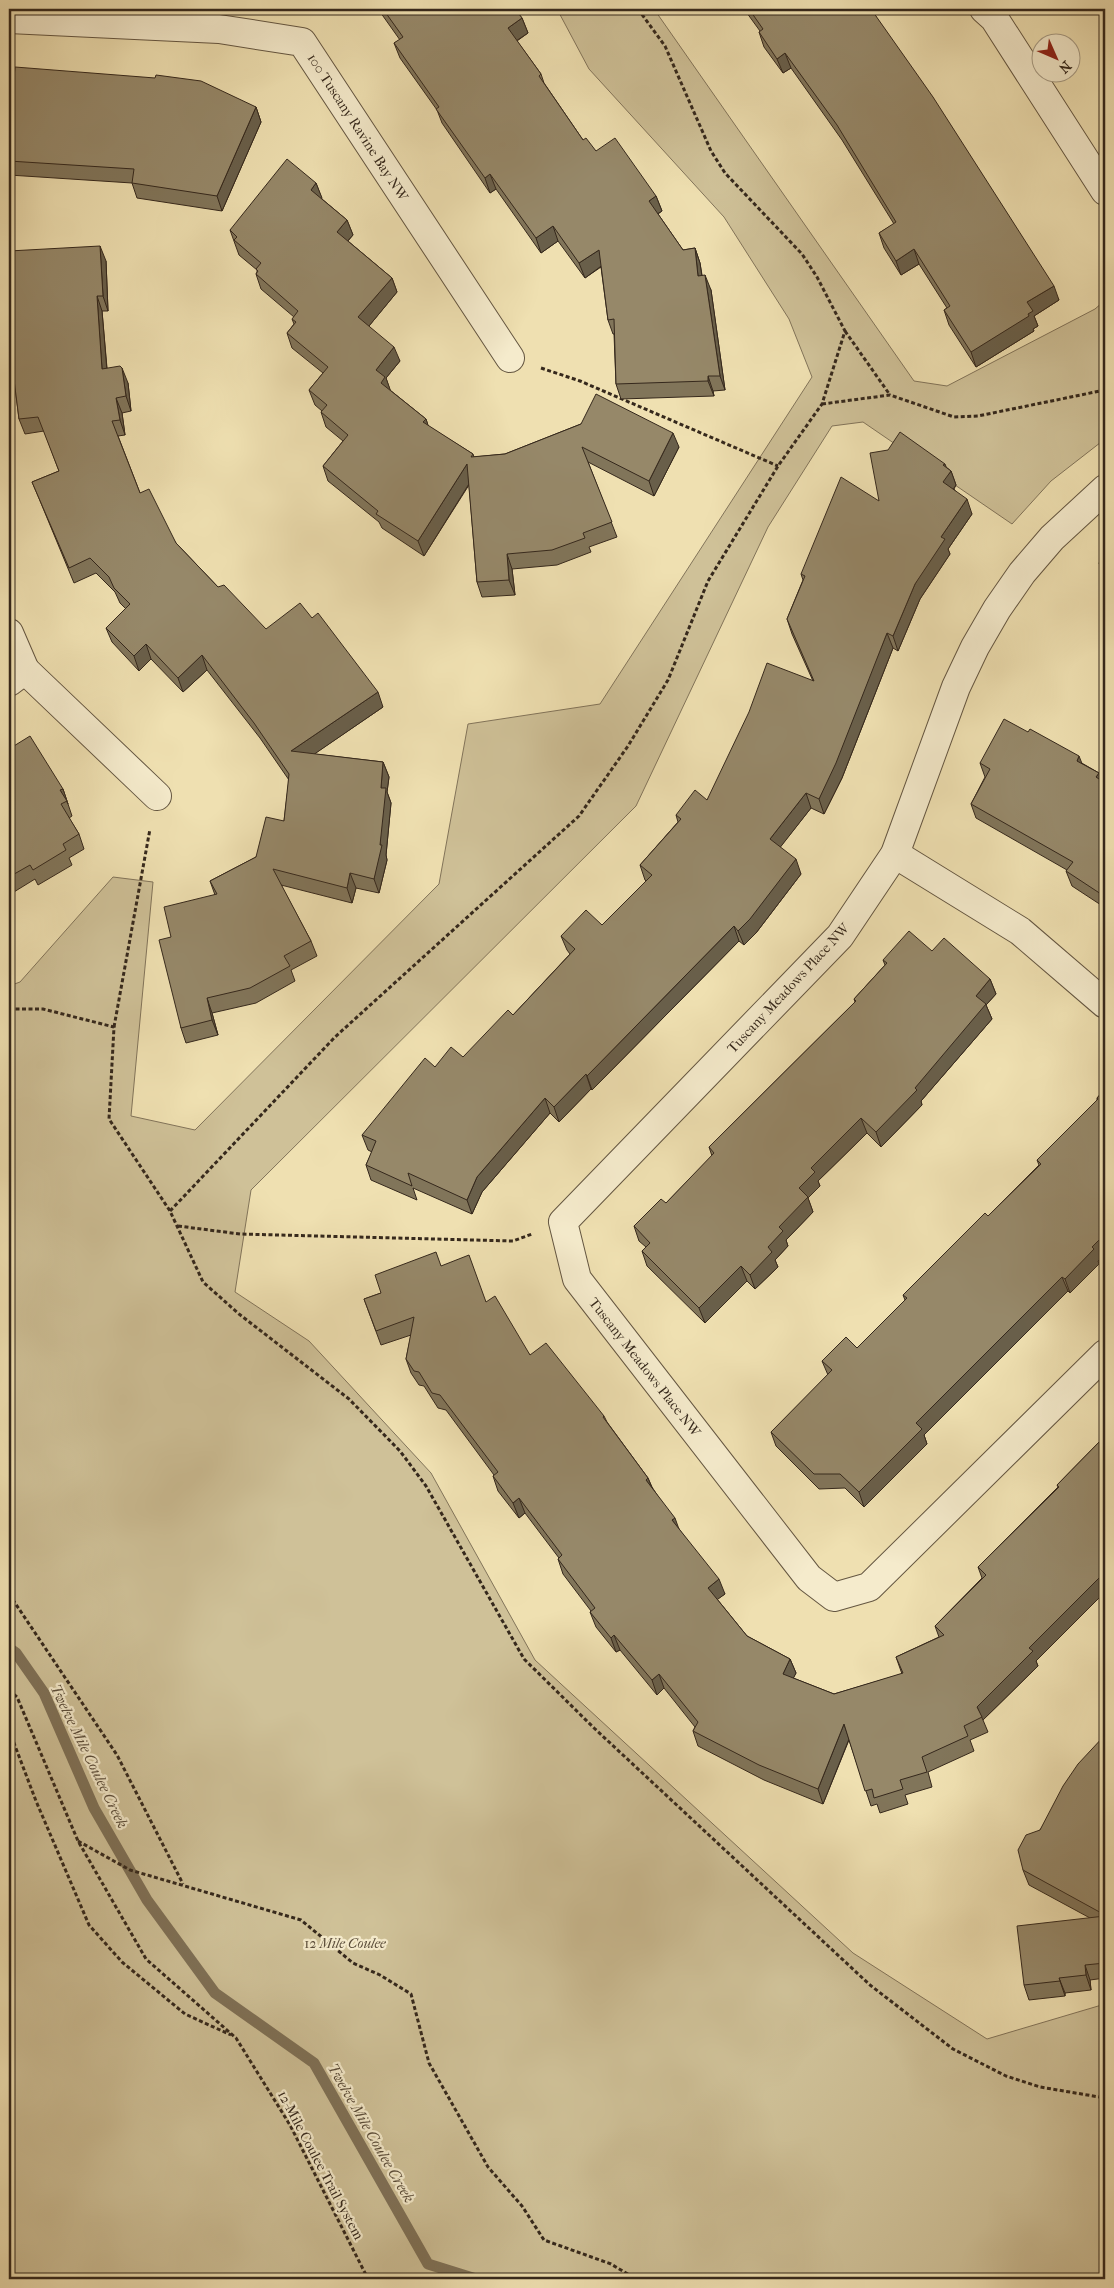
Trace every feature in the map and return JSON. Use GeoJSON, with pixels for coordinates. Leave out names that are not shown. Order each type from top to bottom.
{"type":"FeatureCollection","features":[{"type":"Feature","properties":{"kind":"street"},"geometry":{"type":"LineString","coordinates":[[990,12],[1105,191]]}},
{"type":"Feature","properties":{"kind":"street","name":"100 Tuscany Ravine Bay NW"},"geometry":{"type":"LineString","coordinates":[[9,19],[219,29],[302,42],[510,358]]}},
{"type":"Feature","properties":{"kind":"street","name":"Tuscany Meadows Place NW"},"geometry":{"type":"LineString","coordinates":[[1105,489],[1052,538],[1022,573],[979,639],[956,687],[895,854],[840,936],[563,1222],[577,1279],[809,1578],[834,1597],[869,1587],[1105,1354]]}},
{"type":"Feature","properties":{"kind":"street"},"geometry":{"type":"LineString","coordinates":[[9,633],[17,676],[157,796]]}},
{"type":"Feature","properties":{"kind":"street"},"geometry":{"type":"LineString","coordinates":[[895,854],[1020,932],[1105,1004]]}},
{"type":"Feature","properties":{"kind":"path"},"geometry":{"type":"LineString","coordinates":[[638,9],[665,46],[711,151],[725,173],[802,254],[817,277],[845,331],[890,395]]}},
{"type":"Feature","properties":{"kind":"path"},"geometry":{"type":"LineString","coordinates":[[170,1211],[335,1037],[580,816],[628,746],[668,680],[708,581],[778,466],[822,404],[845,331]]}},
{"type":"Feature","properties":{"kind":"path"},"geometry":{"type":"LineString","coordinates":[[510,358],[580,380],[778,466]]}},
{"type":"Feature","properties":{"kind":"path"},"geometry":{"type":"LineString","coordinates":[[822,404],[890,395],[954,417],[978,416],[1105,390]]}},
{"type":"Feature","properties":{"kind":"path"},"geometry":{"type":"LineString","coordinates":[[157,796],[138,886],[114,1027],[109,1119],[170,1211],[203,1282],[239,1314],[349,1399],[400,1451],[426,1486],[524,1659],[594,1728],[870,1985],[953,2049],[1015,2079],[1040,2087],[1105,2098]]}},
{"type":"Feature","properties":{"kind":"path"},"geometry":{"type":"LineString","coordinates":[[9,1009],[43,1009],[114,1027]]}},
{"type":"Feature","properties":{"kind":"path"},"geometry":{"type":"LineString","coordinates":[[178,1226],[240,1234],[513,1241],[563,1222]]}},
{"type":"Feature","properties":{"kind":"path"},"geometry":{"type":"LineString","coordinates":[[9,1594],[118,1755],[184,1884]]}},
{"type":"Feature","properties":{"kind":"path","name":"12-Mile Coulee Trail System"},"geometry":{"type":"LineString","coordinates":[[9,1690],[17,1697],[78,1841],[146,1959],[236,2038],[290,2126],[365,2272],[371,2279]]}},
{"type":"Feature","properties":{"kind":"path"},"geometry":{"type":"LineString","coordinates":[[9,1730],[36,1801],[89,1924],[122,1962],[185,2014],[236,2038]]}},
{"type":"Feature","properties":{"kind":"path"},"geometry":{"type":"LineString","coordinates":[[78,1841],[130,1870],[184,1884],[256,1908],[301,1920],[353,1963],[380,1975],[411,1994],[429,2063],[488,2167],[522,2206],[544,2240],[611,2264],[636,2279]]}},
{"type":"Feature","properties":{"kind":"green space","name":"12 Mile Coulee"},"geometry":{"type":"Polygon","coordinates":[[[557,9],[654,9],[914,381],[947,386],[1095,309],[1103,302],[1105,305],[1105,439],[1051,481],[1012,524],[863,422],[832,426],[768,527],[636,806],[251,1190],[235,1292],[309,1341],[431,1473],[535,1660],[853,1953],[987,2039],[1105,2004],[1105,2279],[9,2279],[9,986],[20,982],[113,877],[153,882],[131,1116],[195,1130],[439,884],[468,724],[600,704],[812,377],[789,319],[724,217],[589,69],[557,9]]]}},
{"type":"Feature","properties":{"kind":"building"},"geometry":{"type":"Polygon","coordinates":[[[383,9],[515,9],[522,18],[508,28],[541,74],[539,76],[583,140],[586,138],[596,151],[615,138],[656,196],[649,201],[683,250],[695,248],[698,276],[705,275],[720,376],[708,376],[708,381],[616,384],[614,319],[608,320],[599,250],[579,263],[553,226],[536,238],[490,174],[485,178],[436,109],[439,107],[394,43],[403,37],[383,9]]]}},
{"type":"Feature","properties":{"kind":"building"},"geometry":{"type":"Polygon","coordinates":[[[749,9],[871,9],[933,97],[1054,286],[1027,302],[1033,311],[1028,314],[1029,316],[971,352],[944,310],[950,306],[914,249],[896,261],[879,233],[896,222],[837,125],[785,53],[777,59],[759,32],[763,29],[749,9]]]}},
{"type":"Feature","properties":{"kind":"building"},"geometry":{"type":"Polygon","coordinates":[[[15,67],[155,78],[156,75],[201,81],[256,107],[217,196],[132,183],[134,169],[9,161],[9,101],[12,101],[15,67]]]}},
{"type":"Feature","properties":{"kind":"building"},"geometry":{"type":"Polygon","coordinates":[[[287,159],[316,183],[311,190],[347,220],[337,232],[392,278],[358,317],[394,347],[376,370],[385,377],[381,383],[426,419],[423,422],[473,454],[471,457],[505,454],[581,424],[596,394],[673,433],[649,481],[582,447],[612,522],[583,533],[585,538],[552,550],[507,554],[509,580],[477,582],[467,464],[418,541],[376,514],[378,511],[323,466],[348,435],[321,412],[327,405],[309,390],[328,367],[287,333],[296,322],[292,319],[298,311],[256,274],[258,271],[256,269],[261,263],[234,240],[237,237],[230,230],[287,159]]]}},
{"type":"Feature","properties":{"kind":"building"},"geometry":{"type":"Polygon","coordinates":[[[100,246],[103,296],[97,296],[102,369],[120,366],[122,368],[126,396],[116,398],[120,420],[112,421],[140,493],[149,489],[176,543],[218,587],[224,585],[266,629],[300,603],[312,618],[318,613],[378,692],[291,751],[383,762],[381,788],[386,788],[380,845],[382,845],[374,879],[350,873],[347,888],[273,869],[311,941],[284,956],[290,966],[250,988],[207,998],[212,1020],[181,1028],[159,940],[171,937],[164,907],[217,894],[210,881],[256,857],[266,817],[284,821],[289,774],[254,723],[202,655],[178,678],[146,644],[134,656],[106,628],[130,604],[114,588],[109,577],[90,558],[69,568],[32,482],[59,471],[38,417],[19,419],[12,364],[9,365],[9,326],[12,326],[9,251],[100,246]]]}},
{"type":"Feature","properties":{"kind":"building"},"geometry":{"type":"Polygon","coordinates":[[[900,432],[945,464],[943,465],[951,471],[943,482],[967,499],[941,537],[945,539],[915,584],[893,636],[887,633],[836,763],[819,799],[806,793],[770,839],[796,859],[750,919],[738,931],[734,926],[587,1076],[586,1074],[554,1107],[545,1098],[477,1177],[467,1200],[408,1173],[412,1186],[366,1165],[376,1141],[362,1135],[425,1058],[435,1067],[451,1047],[463,1057],[508,1010],[513,1015],[575,949],[561,936],[586,910],[602,925],[652,875],[640,865],[681,819],[676,815],[695,790],[707,800],[749,712],[767,663],[814,681],[787,619],[805,576],[801,574],[841,477],[879,501],[870,453],[888,450],[900,432]]]}},
{"type":"Feature","properties":{"kind":"building"},"geometry":{"type":"Polygon","coordinates":[[[1105,556],[1105,568],[1099,563],[1105,556]]]}},
{"type":"Feature","properties":{"kind":"building"},"geometry":{"type":"Polygon","coordinates":[[[1004,719],[1028,732],[1030,729],[1079,756],[1077,761],[1099,773],[1096,777],[1105,783],[1105,905],[1100,902],[1104,896],[1066,871],[1073,862],[971,804],[990,769],[980,763],[1004,719]]]}},
{"type":"Feature","properties":{"kind":"building"},"geometry":{"type":"Polygon","coordinates":[[[30,736],[63,789],[60,790],[67,801],[61,804],[79,834],[63,844],[66,850],[33,870],[30,865],[9,877],[9,749],[30,736]]]}},
{"type":"Feature","properties":{"kind":"building"},"geometry":{"type":"Polygon","coordinates":[[[909,931],[932,951],[944,938],[990,979],[976,996],[986,1004],[915,1088],[917,1090],[876,1132],[861,1118],[811,1168],[815,1172],[799,1188],[808,1197],[779,1227],[783,1231],[768,1247],[772,1252],[750,1275],[741,1266],[699,1308],[642,1251],[650,1243],[634,1226],[661,1199],[666,1203],[714,1153],[709,1147],[856,1001],[854,999],[887,963],[883,960],[909,931]]]}},
{"type":"Feature","properties":{"kind":"building"},"geometry":{"type":"Polygon","coordinates":[[[1105,1089],[1105,1234],[1092,1247],[1094,1249],[1065,1279],[1062,1277],[916,1423],[922,1429],[859,1492],[840,1474],[814,1474],[771,1432],[832,1370],[822,1361],[846,1337],[857,1348],[907,1298],[903,1295],[985,1213],[988,1216],[1041,1164],[1037,1160],[1098,1099],[1105,1089]]]}},
{"type":"Feature","properties":{"kind":"building"},"geometry":{"type":"Polygon","coordinates":[[[436,1252],[441,1266],[469,1255],[486,1302],[495,1296],[530,1355],[546,1343],[604,1416],[648,1478],[646,1480],[675,1518],[672,1520],[719,1579],[708,1588],[747,1636],[790,1659],[783,1674],[834,1694],[903,1673],[896,1657],[944,1635],[935,1626],[986,1575],[978,1567],[1059,1487],[1057,1485],[1105,1436],[1105,1572],[1029,1648],[1033,1651],[977,1707],[982,1717],[964,1726],[968,1736],[922,1757],[927,1772],[900,1780],[903,1789],[874,1798],[872,1789],[865,1791],[844,1724],[818,1789],[759,1765],[693,1731],[698,1722],[659,1674],[652,1680],[614,1635],[611,1638],[590,1612],[595,1608],[558,1559],[562,1555],[519,1498],[513,1503],[493,1476],[498,1472],[440,1395],[432,1393],[419,1372],[414,1371],[406,1359],[414,1317],[376,1331],[364,1299],[381,1293],[375,1275],[436,1252]]]}},
{"type":"Feature","properties":{"kind":"building"},"geometry":{"type":"Polygon","coordinates":[[[1105,1735],[1105,1915],[1023,1870],[1018,1850],[1026,1835],[1040,1830],[1063,1786],[1078,1764],[1105,1735]]]}},
{"type":"Feature","properties":{"kind":"building"},"geometry":{"type":"Polygon","coordinates":[[[1105,1916],[1105,1963],[1085,1965],[1086,1975],[1059,1978],[1060,1981],[1024,1985],[1017,1926],[1105,1916]]]}},
{"type":"Feature","properties":{"kind":"waterway","name":"Twelve Mile Coulee Creek"},"geometry":{"type":"LineString","coordinates":[[9,1648],[16,1653],[44,1693],[94,1808],[147,1900],[215,1993],[314,2063],[428,2264],[476,2279]]}}]}
